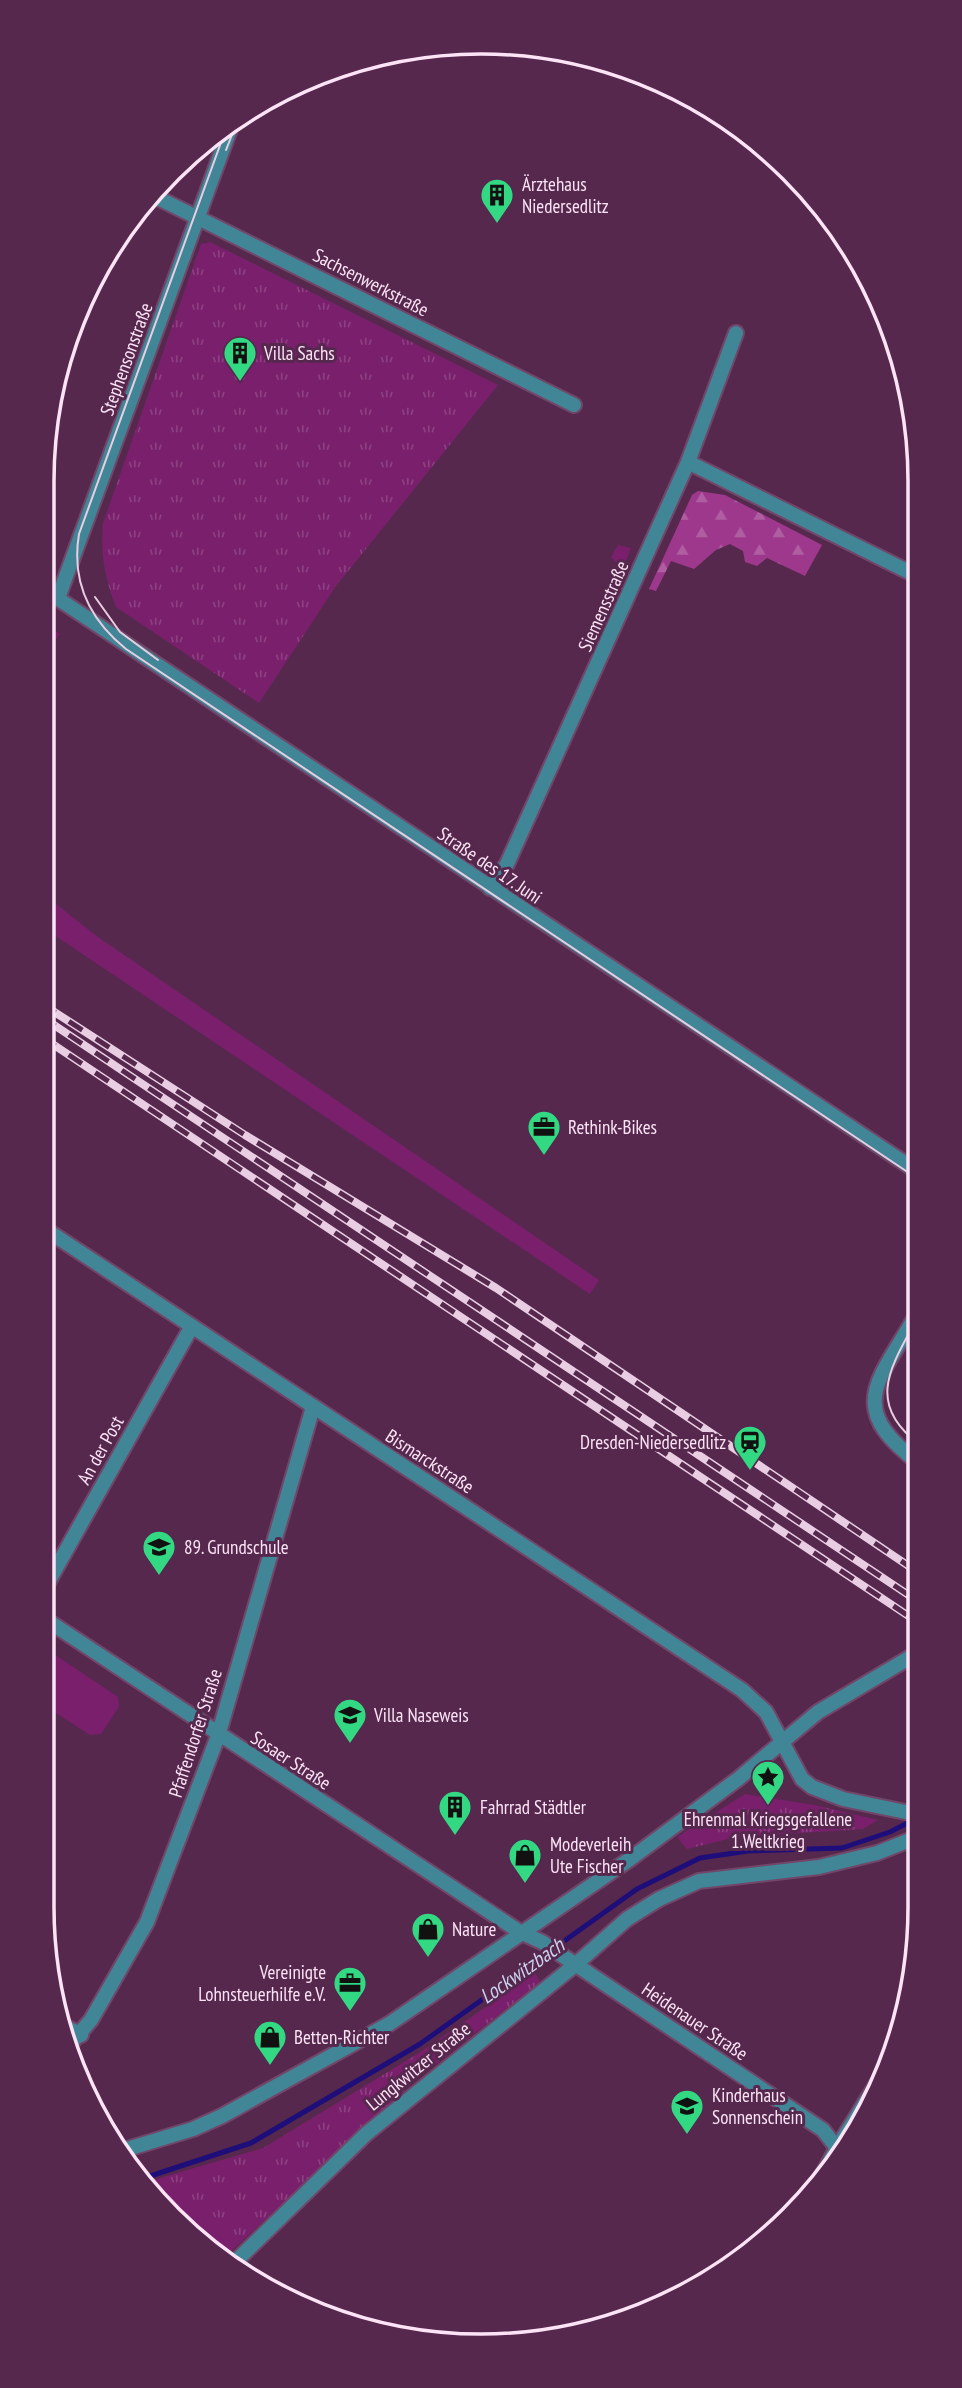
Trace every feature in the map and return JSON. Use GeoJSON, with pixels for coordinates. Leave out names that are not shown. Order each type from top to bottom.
{"type":"FeatureCollection","features":[{"type":"Feature","properties":{"kind":"street","name":"Stephensonstraße"},"geometry":{"type":"LineString","coordinates":[[58,598],[227,138]]}},
{"type":"Feature","properties":{"kind":"street","name":"Sachsenwerkstraße"},"geometry":{"type":"LineString","coordinates":[[161,199],[575,405]]}},
{"type":"Feature","properties":{"kind":"street","name":"Siemensstraße"},"geometry":{"type":"LineString","coordinates":[[490,888],[507,864],[688,462],[736,333]]}},
{"type":"Feature","properties":{"kind":"street"},"geometry":{"type":"LineString","coordinates":[[688,462],[908,572]]}},
{"type":"Feature","properties":{"kind":"street","name":"Straße des 17. Juni"},"geometry":{"type":"LineString","coordinates":[[54,596],[908,1165]]}},
{"type":"Feature","properties":{"kind":"street","name":"Bismarckstraße"},"geometry":{"type":"LineString","coordinates":[[54,1235],[742,1690],[766,1712],[802,1779],[812,1787],[843,1799],[908,1812]]}},
{"type":"Feature","properties":{"kind":"street","name":"An der Post"},"geometry":{"type":"LineString","coordinates":[[54,1572],[192,1326]]}},
{"type":"Feature","properties":{"kind":"street"},"geometry":{"type":"LineString","coordinates":[[908,1330],[873,1392],[874,1414],[892,1443],[908,1455]]}},
{"type":"Feature","properties":{"kind":"street","name":"Pfaffendorfer Straße"},"geometry":{"type":"LineString","coordinates":[[76,2040],[147,1922],[218,1736],[313,1407]]}},
{"type":"Feature","properties":{"kind":"street","name":"Sosaer Straße"},"geometry":{"type":"LineString","coordinates":[[54,1626],[520,1932]]}},
{"type":"Feature","properties":{"kind":"street"},"geometry":{"type":"LineString","coordinates":[[129,2148],[202,2124],[389,2024],[630,1859],[738,1779],[818,1712],[908,1659]]}},
{"type":"Feature","properties":{"kind":"street","name":"Lungkwitzer Straße"},"geometry":{"type":"LineString","coordinates":[[239,2258],[366,2134],[571,1962],[627,1919],[659,1899],[699,1881],[819,1867],[877,1853],[908,1841]]}},
{"type":"Feature","properties":{"kind":"street","name":"Heidenauer Straße"},"geometry":{"type":"LineString","coordinates":[[520,1932],[542,1942],[823,2130],[835,2145]]}},
{"type":"Feature","properties":{"kind":"street"},"geometry":{"type":"LineString","coordinates":[[73,2031],[81,2035]]}},
{"type":"Feature","properties":{"kind":"green space"},"geometry":{"type":"Polygon","coordinates":[[[210,242],[498,385],[336,586],[259,703],[116,607],[106,576],[103,555],[103,523],[201,244],[210,242]]]}},
{"type":"Feature","properties":{"kind":"green space"},"geometry":{"type":"Polygon","coordinates":[[[698,491],[725,495],[822,545],[805,576],[767,558],[757,566],[745,562],[743,551],[730,544],[716,550],[694,569],[671,561],[656,591],[649,589],[692,495],[698,491]]]}},
{"type":"Feature","properties":{"kind":"green space"},"geometry":{"type":"Polygon","coordinates":[[[618,545],[631,548],[623,569],[611,557],[618,545]]]}},
{"type":"Feature","properties":{"kind":"green space"},"geometry":{"type":"Polygon","coordinates":[[[54,629],[60,634],[54,642],[54,629]]]}},
{"type":"Feature","properties":{"kind":"green space"},"geometry":{"type":"Polygon","coordinates":[[[54,902],[98,937],[599,1280],[590,1294],[54,935],[54,902]]]}},
{"type":"Feature","properties":{"kind":"green space"},"geometry":{"type":"Polygon","coordinates":[[[54,1654],[118,1697],[119,1707],[101,1734],[90,1735],[54,1712],[54,1654]]]}},
{"type":"Feature","properties":{"kind":"green space"},"geometry":{"type":"Polygon","coordinates":[[[745,1794],[814,1805],[878,1820],[863,1829],[736,1837],[687,1849],[677,1837],[745,1794]]]}},
{"type":"Feature","properties":{"kind":"green space"},"geometry":{"type":"Polygon","coordinates":[[[535,1973],[540,1982],[412,2083],[230,2252],[179,2209],[153,2180],[263,2148],[419,2053],[535,1973]]]}},
{"type":"Feature","properties":{"kind":"waterway","name":"Lockwitzbach"},"geometry":{"type":"LineString","coordinates":[[150,2176],[251,2143],[420,2044],[637,1889],[700,1858],[748,1851],[842,1848],[890,1832],[908,1823]]}},
{"type":"Feature","properties":{"kind":"tram line"},"geometry":{"type":"LineString","coordinates":[[226,150],[232,134]]}},
{"type":"Feature","properties":{"kind":"tram line"},"geometry":{"type":"LineString","coordinates":[[221,142],[79,534],[78,568],[81,584],[93,612],[126,649],[908,1172]]}},
{"type":"Feature","properties":{"kind":"tram line"},"geometry":{"type":"LineString","coordinates":[[95,597],[120,632],[158,660]]}},
{"type":"Feature","properties":{"kind":"tram line"},"geometry":{"type":"LineString","coordinates":[[908,1335],[892,1367],[888,1383],[892,1414],[908,1434]]}},
{"type":"Feature","properties":{"kind":"railway"},"geometry":{"type":"LineString","coordinates":[[54,1012],[245,1135],[496,1288],[908,1566]]}},
{"type":"Feature","properties":{"kind":"railway"},"geometry":{"type":"LineString","coordinates":[[54,1025],[908,1595]]}},
{"type":"Feature","properties":{"kind":"railway"},"geometry":{"type":"LineString","coordinates":[[54,1045],[908,1616]]}},
{"type":"Feature","properties":{"kind":"place","name":"Ärztehaus Niedersedlitz"},"geometry":{"type":"Point","coordinates":[497,225]}},
{"type":"Feature","properties":{"kind":"place","name":"Villa Sachs"},"geometry":{"type":"Point","coordinates":[240,383]}},
{"type":"Feature","properties":{"kind":"place","name":"Rethink-Bikes"},"geometry":{"type":"Point","coordinates":[544,1157]}},
{"type":"Feature","properties":{"kind":"place","name":"Dresden-Niedersedlitz"},"geometry":{"type":"Point","coordinates":[750,1472]}},
{"type":"Feature","properties":{"kind":"place","name":"89. Grundschule"},"geometry":{"type":"Point","coordinates":[159,1577]}},
{"type":"Feature","properties":{"kind":"place","name":"Villa Naseweis"},"geometry":{"type":"Point","coordinates":[350,1745]}},
{"type":"Feature","properties":{"kind":"place","name":"Ehrenmal Kriegsgefallene 1.Weltkrieg"},"geometry":{"type":"Point","coordinates":[768,1807]}},
{"type":"Feature","properties":{"kind":"place","name":"Fahrrad Städtler"},"geometry":{"type":"Point","coordinates":[455,1837]}},
{"type":"Feature","properties":{"kind":"place","name":"Modeverleih Ute Fischer"},"geometry":{"type":"Point","coordinates":[525,1885]}},
{"type":"Feature","properties":{"kind":"place","name":"Nature"},"geometry":{"type":"Point","coordinates":[428,1959]}},
{"type":"Feature","properties":{"kind":"place","name":"Vereinigte Lohnsteuerhilfe e.V."},"geometry":{"type":"Point","coordinates":[350,2013]}},
{"type":"Feature","properties":{"kind":"place","name":"Betten-Richter"},"geometry":{"type":"Point","coordinates":[270,2067]}},
{"type":"Feature","properties":{"kind":"place","name":"Kinderhaus Sonnenschein"},"geometry":{"type":"Point","coordinates":[687,2136]}}]}
